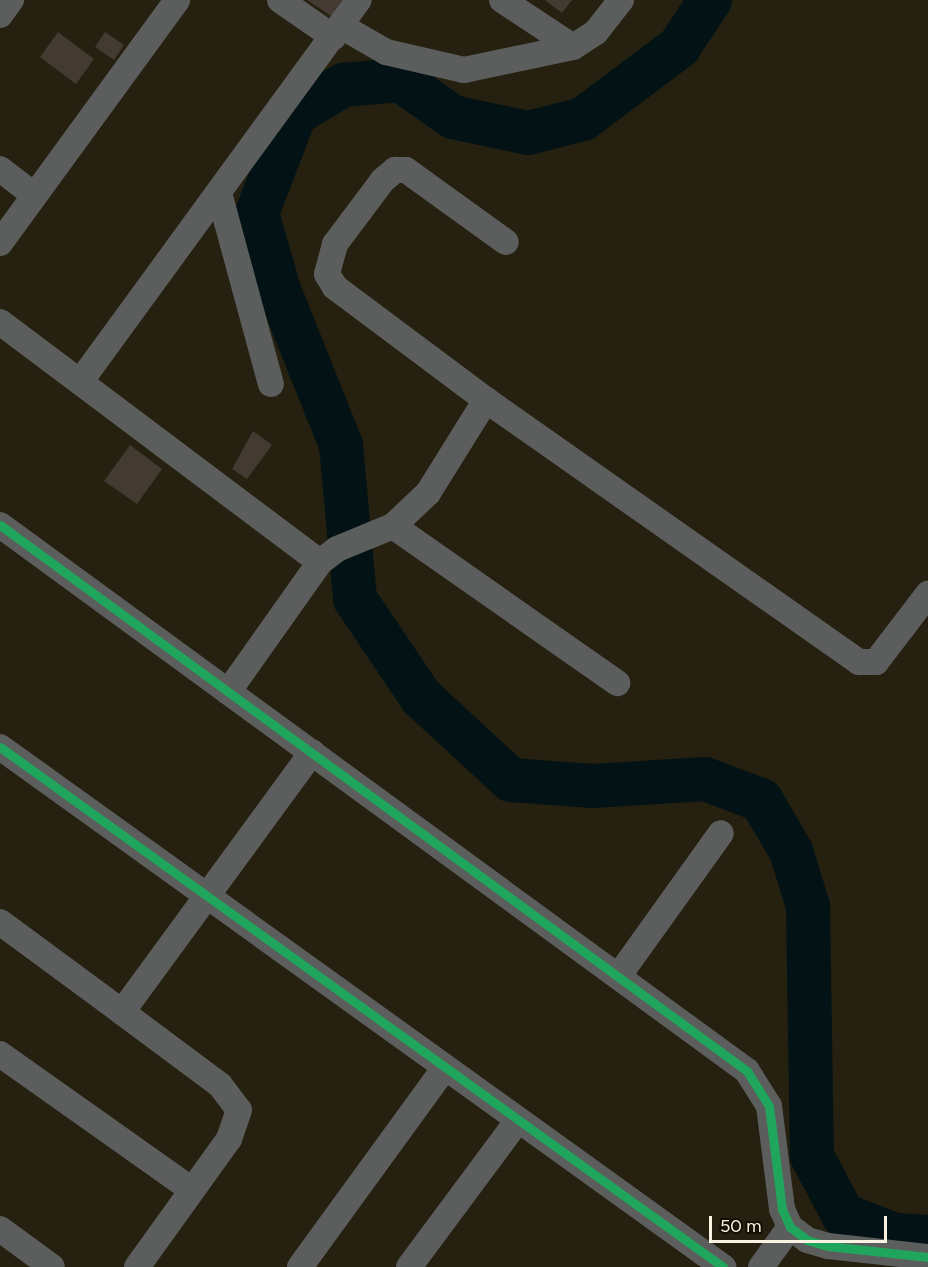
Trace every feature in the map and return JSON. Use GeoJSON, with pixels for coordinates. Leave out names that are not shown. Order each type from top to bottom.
{"type":"FeatureCollection","features":[{"type":"Feature","properties":{"kind":"street"},"geometry":{"type":"LineString","coordinates":[[0,15],[11,0]]}},
{"type":"Feature","properties":{"kind":"street"},"geometry":{"type":"LineString","coordinates":[[0,243],[177,0]]}},
{"type":"Feature","properties":{"kind":"street"},"geometry":{"type":"LineString","coordinates":[[280,0],[337,32],[386,52],[464,70],[573,47],[596,32],[621,0]]}},
{"type":"Feature","properties":{"kind":"street"},"geometry":{"type":"LineString","coordinates":[[80,382],[359,0]]}},
{"type":"Feature","properties":{"kind":"street"},"geometry":{"type":"LineString","coordinates":[[502,0],[573,47]]}},
{"type":"Feature","properties":{"kind":"street"},"geometry":{"type":"LineString","coordinates":[[0,170],[34,195]]}},
{"type":"Feature","properties":{"kind":"street"},"geometry":{"type":"LineString","coordinates":[[506,242],[417,177],[395,171],[328,258],[327,274],[335,287],[486,400],[859,662],[876,662],[928,594]]}},
{"type":"Feature","properties":{"kind":"street"},"geometry":{"type":"LineString","coordinates":[[219,193],[271,384]]}},
{"type":"Feature","properties":{"kind":"street"},"geometry":{"type":"LineString","coordinates":[[0,322],[80,382],[339,550]]}},
{"type":"Feature","properties":{"kind":"street"},"geometry":{"type":"LineString","coordinates":[[228,692],[339,550],[393,526],[428,493],[486,400]]}},
{"type":"Feature","properties":{"kind":"street"},"geometry":{"type":"LineString","coordinates":[[0,525],[620,974],[761,1086],[769,1106],[783,1209],[790,1227],[807,1240],[828,1246],[928,1257]]}},
{"type":"Feature","properties":{"kind":"street"},"geometry":{"type":"LineString","coordinates":[[393,526],[617,683]]}},
{"type":"Feature","properties":{"kind":"street"},"geometry":{"type":"LineString","coordinates":[[0,747],[205,898],[723,1267]]}},
{"type":"Feature","properties":{"kind":"street"},"geometry":{"type":"LineString","coordinates":[[123,1012],[312,752]]}},
{"type":"Feature","properties":{"kind":"street"},"geometry":{"type":"LineString","coordinates":[[620,974],[721,833]]}},
{"type":"Feature","properties":{"kind":"street"},"geometry":{"type":"LineString","coordinates":[[0,922],[220,1084],[239,1110],[229,1139],[137,1267]]}},
{"type":"Feature","properties":{"kind":"street"},"geometry":{"type":"LineString","coordinates":[[0,1054],[192,1190]]}},
{"type":"Feature","properties":{"kind":"street"},"geometry":{"type":"LineString","coordinates":[[300,1267],[444,1069]]}},
{"type":"Feature","properties":{"kind":"street"},"geometry":{"type":"LineString","coordinates":[[410,1267],[518,1120]]}},
{"type":"Feature","properties":{"kind":"street"},"geometry":{"type":"LineString","coordinates":[[761,1267],[790,1227]]}},
{"type":"Feature","properties":{"kind":"street"},"geometry":{"type":"LineString","coordinates":[[0,1229],[52,1267]]}},
{"type":"Feature","properties":{"kind":"building"},"geometry":{"type":"Polygon","coordinates":[[[307,0],[342,0],[331,16],[307,0]]]}},
{"type":"Feature","properties":{"kind":"building"},"geometry":{"type":"Polygon","coordinates":[[[545,0],[572,0],[562,13],[545,0]]]}},
{"type":"Feature","properties":{"kind":"building"},"geometry":{"type":"Polygon","coordinates":[[[58,32],[94,59],[76,84],[40,57],[58,32]]]}},
{"type":"Feature","properties":{"kind":"building"},"geometry":{"type":"Polygon","coordinates":[[[105,32],[124,45],[114,60],[95,47],[105,32]]]}},
{"type":"Feature","properties":{"kind":"building"},"geometry":{"type":"Polygon","coordinates":[[[253,431],[272,445],[247,479],[232,469],[253,431]]]}},
{"type":"Feature","properties":{"kind":"building"},"geometry":{"type":"Polygon","coordinates":[[[130,445],[162,469],[137,504],[104,481],[130,445]]]}},
{"type":"Feature","properties":{"kind":"waterway"},"geometry":{"type":"LineString","coordinates":[[710,0],[679,47],[583,119],[528,133],[453,117],[400,80],[343,85],[295,114],[257,213],[279,290],[341,445],[355,599],[421,697],[511,780],[593,786],[705,779],[761,800],[791,851],[808,906],[812,1156],[843,1215],[895,1235],[928,1237]]}},
{"type":"Feature","properties":{"kind":"cycle path"},"geometry":{"type":"LineString","coordinates":[[0,525],[747,1071],[769,1106],[782,1209],[790,1227],[807,1240],[828,1246],[928,1257]]}},
{"type":"Feature","properties":{"kind":"cycle path"},"geometry":{"type":"LineString","coordinates":[[0,747],[723,1267]]}}]}
